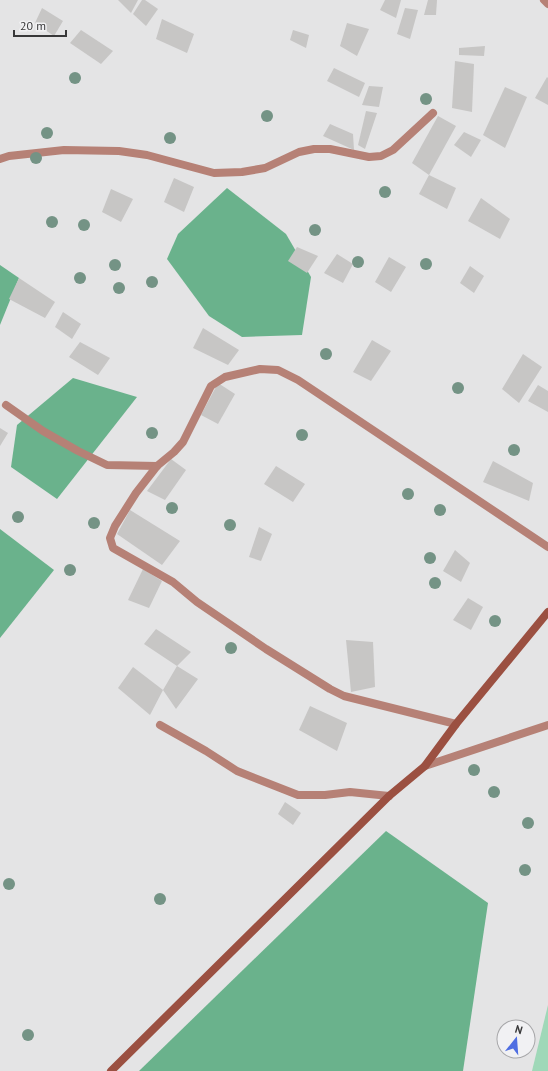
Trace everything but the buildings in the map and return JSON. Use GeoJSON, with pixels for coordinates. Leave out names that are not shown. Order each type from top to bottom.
{"type":"FeatureCollection","features":[{"type":"Feature","properties":{"kind":"main road"},"geometry":{"type":"LineString","coordinates":[[111,1071],[389,796],[425,766],[456,724],[548,612]]}},
{"type":"Feature","properties":{"kind":"street"},"geometry":{"type":"LineString","coordinates":[[544,0],[548,4]]}},
{"type":"Feature","properties":{"kind":"street"},"geometry":{"type":"LineString","coordinates":[[0,159],[8,156],[64,150],[119,151],[147,155],[214,173],[242,172],[265,168],[299,152],[314,149],[330,149],[369,157],[381,156],[393,150],[433,114]]}},
{"type":"Feature","properties":{"kind":"street"},"geometry":{"type":"LineString","coordinates":[[456,724],[350,698],[330,689],[266,649],[197,602],[173,582],[113,548],[110,538],[115,526],[136,492],[157,466],[174,452],[182,442],[211,386],[225,377],[260,369],[278,370],[298,380],[548,547]]}},
{"type":"Feature","properties":{"kind":"street"},"geometry":{"type":"LineString","coordinates":[[6,405],[43,431],[78,451],[107,465],[157,466]]}},
{"type":"Feature","properties":{"kind":"street"},"geometry":{"type":"LineString","coordinates":[[425,766],[548,725]]}},
{"type":"Feature","properties":{"kind":"street"},"geometry":{"type":"LineString","coordinates":[[160,726],[206,751],[237,771],[298,795],[325,795],[350,792],[389,796]]}},
{"type":"Feature","properties":{"kind":"green space"},"geometry":{"type":"Polygon","coordinates":[[[227,188],[286,234],[311,277],[302,335],[242,337],[209,316],[167,259],[178,234],[227,188]]]}},
{"type":"Feature","properties":{"kind":"green space"},"geometry":{"type":"Polygon","coordinates":[[[0,265],[19,278],[0,325],[0,265]]]}},
{"type":"Feature","properties":{"kind":"green space"},"geometry":{"type":"Polygon","coordinates":[[[73,378],[137,397],[57,499],[11,467],[17,425],[73,378]]]}},
{"type":"Feature","properties":{"kind":"green space"},"geometry":{"type":"Polygon","coordinates":[[[0,529],[54,570],[0,638],[0,529]]]}},
{"type":"Feature","properties":{"kind":"green space"},"geometry":{"type":"Polygon","coordinates":[[[386,831],[488,903],[463,1071],[139,1071],[386,831]]]}},
{"type":"Feature","properties":{"kind":"green space"},"geometry":{"type":"Polygon","coordinates":[[[548,1005],[548,1071],[532,1071],[548,1005]]]}}]}
